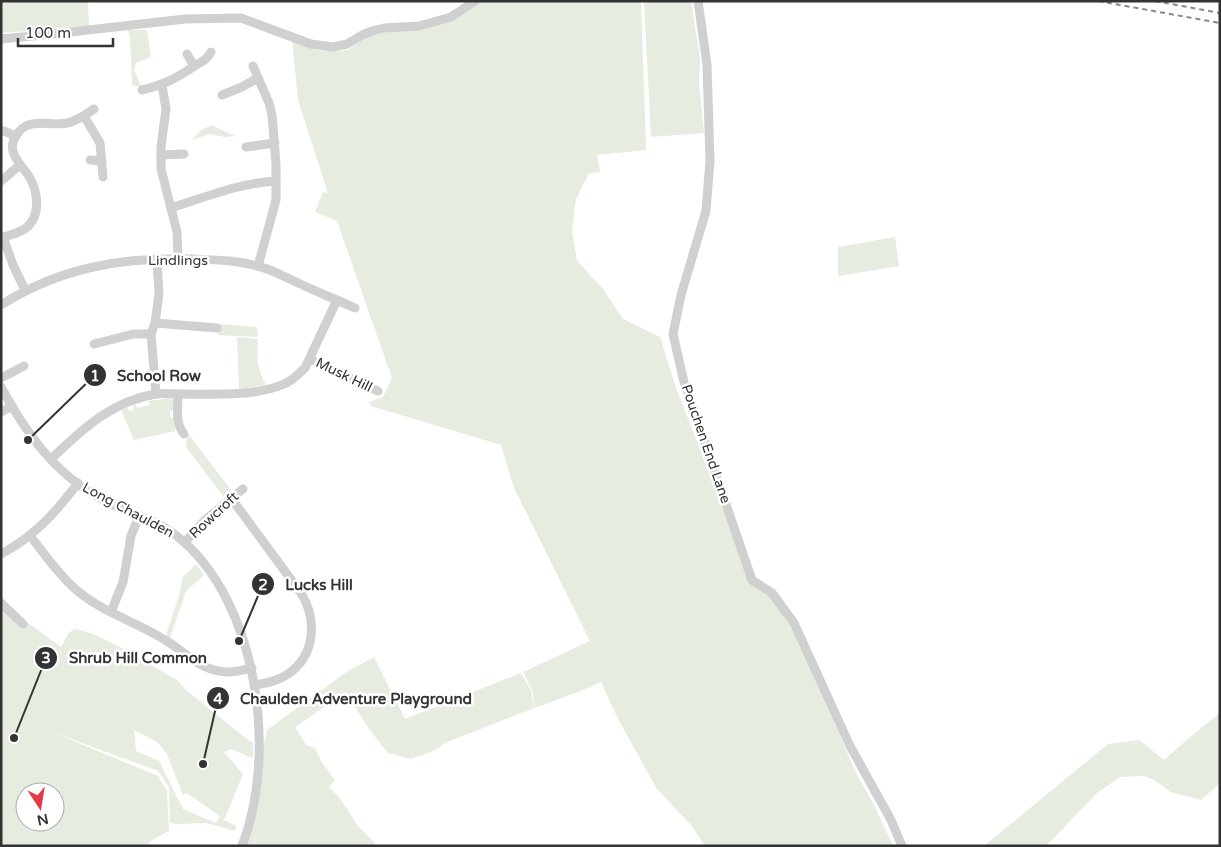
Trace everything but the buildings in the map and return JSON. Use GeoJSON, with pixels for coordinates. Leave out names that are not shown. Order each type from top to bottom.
{"type":"FeatureCollection","features":[{"type":"Feature","properties":{"kind":"street"},"geometry":{"type":"LineString","coordinates":[[1,38],[53,34],[185,18],[241,18],[311,44],[333,47],[347,44],[362,34],[378,30],[418,26],[451,17],[475,1]]}},
{"type":"Feature","properties":{"kind":"street","name":"Pouchen End Lane"},"geometry":{"type":"LineString","coordinates":[[698,1],[707,65],[710,161],[706,211],[681,295],[673,334],[678,358],[684,382],[752,580],[772,593],[794,623],[850,746],[891,820],[902,846]]}},
{"type":"Feature","properties":{"kind":"street"},"geometry":{"type":"LineString","coordinates":[[142,90],[172,81],[208,57],[211,52]]}},
{"type":"Feature","properties":{"kind":"street"},"geometry":{"type":"LineString","coordinates":[[187,54],[194,66]]}},
{"type":"Feature","properties":{"kind":"street"},"geometry":{"type":"LineString","coordinates":[[253,66],[269,103],[275,143],[276,181],[276,200],[258,266]]}},
{"type":"Feature","properties":{"kind":"street"},"geometry":{"type":"LineString","coordinates":[[222,95],[258,78]]}},
{"type":"Feature","properties":{"kind":"street"},"geometry":{"type":"LineString","coordinates":[[162,85],[166,109],[161,156],[163,180],[177,232],[178,259]]}},
{"type":"Feature","properties":{"kind":"street"},"geometry":{"type":"LineString","coordinates":[[25,290],[2,237],[26,228],[36,212],[37,205],[29,176],[14,154],[16,136],[21,129],[30,123],[56,125],[66,123],[84,116],[94,109]]}},
{"type":"Feature","properties":{"kind":"street"},"geometry":{"type":"LineString","coordinates":[[84,116],[100,143],[103,177]]}},
{"type":"Feature","properties":{"kind":"street"},"geometry":{"type":"LineString","coordinates":[[1,130],[16,136]]}},
{"type":"Feature","properties":{"kind":"street"},"geometry":{"type":"LineString","coordinates":[[246,147],[275,143]]}},
{"type":"Feature","properties":{"kind":"street"},"geometry":{"type":"LineString","coordinates":[[161,156],[184,154]]}},
{"type":"Feature","properties":{"kind":"street"},"geometry":{"type":"LineString","coordinates":[[90,160],[102,161]]}},
{"type":"Feature","properties":{"kind":"street"},"geometry":{"type":"LineString","coordinates":[[1,181],[20,165]]}},
{"type":"Feature","properties":{"kind":"street"},"geometry":{"type":"LineString","coordinates":[[171,208],[241,185],[276,181]]}},
{"type":"Feature","properties":{"kind":"street"},"geometry":{"type":"LineString","coordinates":[[156,394],[151,334],[155,323],[159,294],[158,259]]}},
{"type":"Feature","properties":{"kind":"street","name":"Lindlings"},"geometry":{"type":"LineString","coordinates":[[1,305],[25,290],[58,276],[86,268],[106,264],[178,259],[222,260],[258,266],[355,308]]}},
{"type":"Feature","properties":{"kind":"street"},"geometry":{"type":"LineString","coordinates":[[51,459],[90,423],[125,403],[156,394],[255,392],[278,387],[298,375],[310,359],[337,300]]}},
{"type":"Feature","properties":{"kind":"street"},"geometry":{"type":"LineString","coordinates":[[155,323],[217,328]]}},
{"type":"Feature","properties":{"kind":"street"},"geometry":{"type":"LineString","coordinates":[[94,344],[133,334],[151,334]]}},
{"type":"Feature","properties":{"kind":"street","name":"Musk Hill"},"geometry":{"type":"LineString","coordinates":[[310,359],[378,391]]}},
{"type":"Feature","properties":{"kind":"street"},"geometry":{"type":"LineString","coordinates":[[1,378],[24,366]]}},
{"type":"Feature","properties":{"kind":"street","name":"Long Chaulden"},"geometry":{"type":"LineString","coordinates":[[1,387],[30,436],[51,459],[78,483],[107,502],[168,529],[185,542],[200,558],[220,588],[233,615],[252,668],[260,735],[259,782],[242,846]]}},
{"type":"Feature","properties":{"kind":"street"},"geometry":{"type":"LineString","coordinates":[[178,394],[178,422],[181,432],[184,434]]}},
{"type":"Feature","properties":{"kind":"street"},"geometry":{"type":"LineString","coordinates":[[1,412],[12,406]]}},
{"type":"Feature","properties":{"kind":"street"},"geometry":{"type":"LineString","coordinates":[[1,554],[30,536],[50,517],[78,483]]}},
{"type":"Feature","properties":{"kind":"street","name":"Rowcroft"},"geometry":{"type":"LineString","coordinates":[[185,542],[205,520],[243,489]]}},
{"type":"Feature","properties":{"kind":"street"},"geometry":{"type":"LineString","coordinates":[[231,498],[301,593],[309,608],[312,619],[308,648],[297,667],[280,679],[255,685]]}},
{"type":"Feature","properties":{"kind":"street"},"geometry":{"type":"LineString","coordinates":[[111,612],[123,582],[131,536],[139,516]]}},
{"type":"Feature","properties":{"kind":"street"},"geometry":{"type":"LineString","coordinates":[[30,536],[61,575],[98,606],[151,631],[207,668],[222,672],[252,668]]}},
{"type":"Feature","properties":{"kind":"street"},"geometry":{"type":"LineString","coordinates":[[1,603],[23,624]]}},
{"type":"Feature","properties":{"kind":"shaded area"},"geometry":{"type":"Polygon","coordinates":[[[1,1],[88,1],[89,26],[1,33],[1,1]]]}},
{"type":"Feature","properties":{"kind":"shaded area"},"geometry":{"type":"Polygon","coordinates":[[[482,1],[641,1],[646,150],[597,155],[600,172],[589,173],[576,199],[572,230],[577,261],[603,289],[623,319],[660,337],[675,385],[752,584],[769,596],[793,627],[856,773],[874,805],[893,846],[705,846],[691,825],[657,789],[618,719],[601,682],[535,708],[532,690],[523,672],[590,641],[514,488],[501,445],[371,406],[369,402],[383,397],[392,378],[337,221],[315,212],[323,192],[328,193],[298,100],[292,40],[316,50],[341,51],[349,49],[363,39],[376,34],[458,17],[482,1]]]}},
{"type":"Feature","properties":{"kind":"shaded area"},"geometry":{"type":"Polygon","coordinates":[[[644,1],[691,1],[700,58],[699,82],[704,133],[651,137],[644,1]]]}},
{"type":"Feature","properties":{"kind":"shaded area"},"geometry":{"type":"Polygon","coordinates":[[[127,30],[147,30],[151,57],[136,63],[134,70],[141,86],[133,86],[132,83],[130,36],[127,30]]]}},
{"type":"Feature","properties":{"kind":"shaded area"},"geometry":{"type":"Polygon","coordinates":[[[210,126],[235,136],[225,137],[210,134],[192,140],[201,130],[210,126]]]}},
{"type":"Feature","properties":{"kind":"shaded area"},"geometry":{"type":"Polygon","coordinates":[[[895,237],[899,266],[838,276],[838,247],[895,237]]]}},
{"type":"Feature","properties":{"kind":"shaded area"},"geometry":{"type":"Polygon","coordinates":[[[218,324],[257,327],[258,337],[218,335],[218,324]]]}},
{"type":"Feature","properties":{"kind":"shaded area"},"geometry":{"type":"Polygon","coordinates":[[[237,337],[258,339],[258,363],[266,385],[239,389],[237,337]]]}},
{"type":"Feature","properties":{"kind":"shaded area"},"geometry":{"type":"Polygon","coordinates":[[[171,398],[174,401],[175,411],[170,411],[170,417],[175,418],[175,431],[134,440],[121,410],[128,407],[129,411],[134,410],[133,405],[135,404],[137,408],[150,405],[149,401],[171,398]]]}},
{"type":"Feature","properties":{"kind":"shaded area"},"geometry":{"type":"Polygon","coordinates":[[[189,435],[231,490],[223,496],[186,447],[189,435]]]}},
{"type":"Feature","properties":{"kind":"shaded area"},"geometry":{"type":"Polygon","coordinates":[[[196,564],[204,575],[186,591],[170,638],[166,635],[179,596],[183,577],[196,564]]]}},
{"type":"Feature","properties":{"kind":"shaded area"},"geometry":{"type":"Polygon","coordinates":[[[1,605],[21,624],[28,623],[61,647],[69,633],[74,629],[91,633],[118,646],[177,680],[187,691],[253,742],[253,758],[231,749],[224,752],[243,774],[224,820],[236,826],[235,831],[206,823],[170,823],[169,787],[158,771],[52,732],[158,776],[167,791],[169,831],[152,840],[146,846],[1,846],[1,605]],[[134,730],[136,751],[159,761],[183,809],[216,823],[220,816],[187,793],[183,795],[167,754],[157,742],[134,730]]]}},
{"type":"Feature","properties":{"kind":"shaded area"},"geometry":{"type":"Polygon","coordinates":[[[374,657],[405,719],[521,673],[531,691],[534,708],[447,742],[433,751],[411,759],[388,753],[369,729],[346,692],[295,727],[306,745],[315,748],[321,761],[335,780],[329,787],[339,797],[358,826],[377,846],[246,845],[260,793],[262,754],[267,730],[348,671],[374,657]]]}},
{"type":"Feature","properties":{"kind":"shaded area"},"geometry":{"type":"Polygon","coordinates":[[[1220,713],[1220,783],[1201,800],[1171,792],[1154,780],[1144,776],[1120,777],[1097,793],[1046,846],[984,846],[1108,744],[1139,740],[1164,760],[1220,713]]]}},
{"type":"Feature","properties":{"kind":"railway"},"geometry":{"type":"LineString","coordinates":[[1098,1],[1220,23]]}},
{"type":"Feature","properties":{"kind":"railway"},"geometry":{"type":"LineString","coordinates":[[1155,1],[1220,13]]}},
{"type":"Feature","properties":{"kind":"place","name":"School Row"},"geometry":{"type":"Point","coordinates":[28,440]}},
{"type":"Feature","properties":{"kind":"place","name":"Lucks Hill"},"geometry":{"type":"Point","coordinates":[239,641]}},
{"type":"Feature","properties":{"kind":"place","name":"Shrub Hill Common"},"geometry":{"type":"Point","coordinates":[14,738]}},
{"type":"Feature","properties":{"kind":"place","name":"Chaulden Adventure Playground"},"geometry":{"type":"Point","coordinates":[203,764]}}]}
